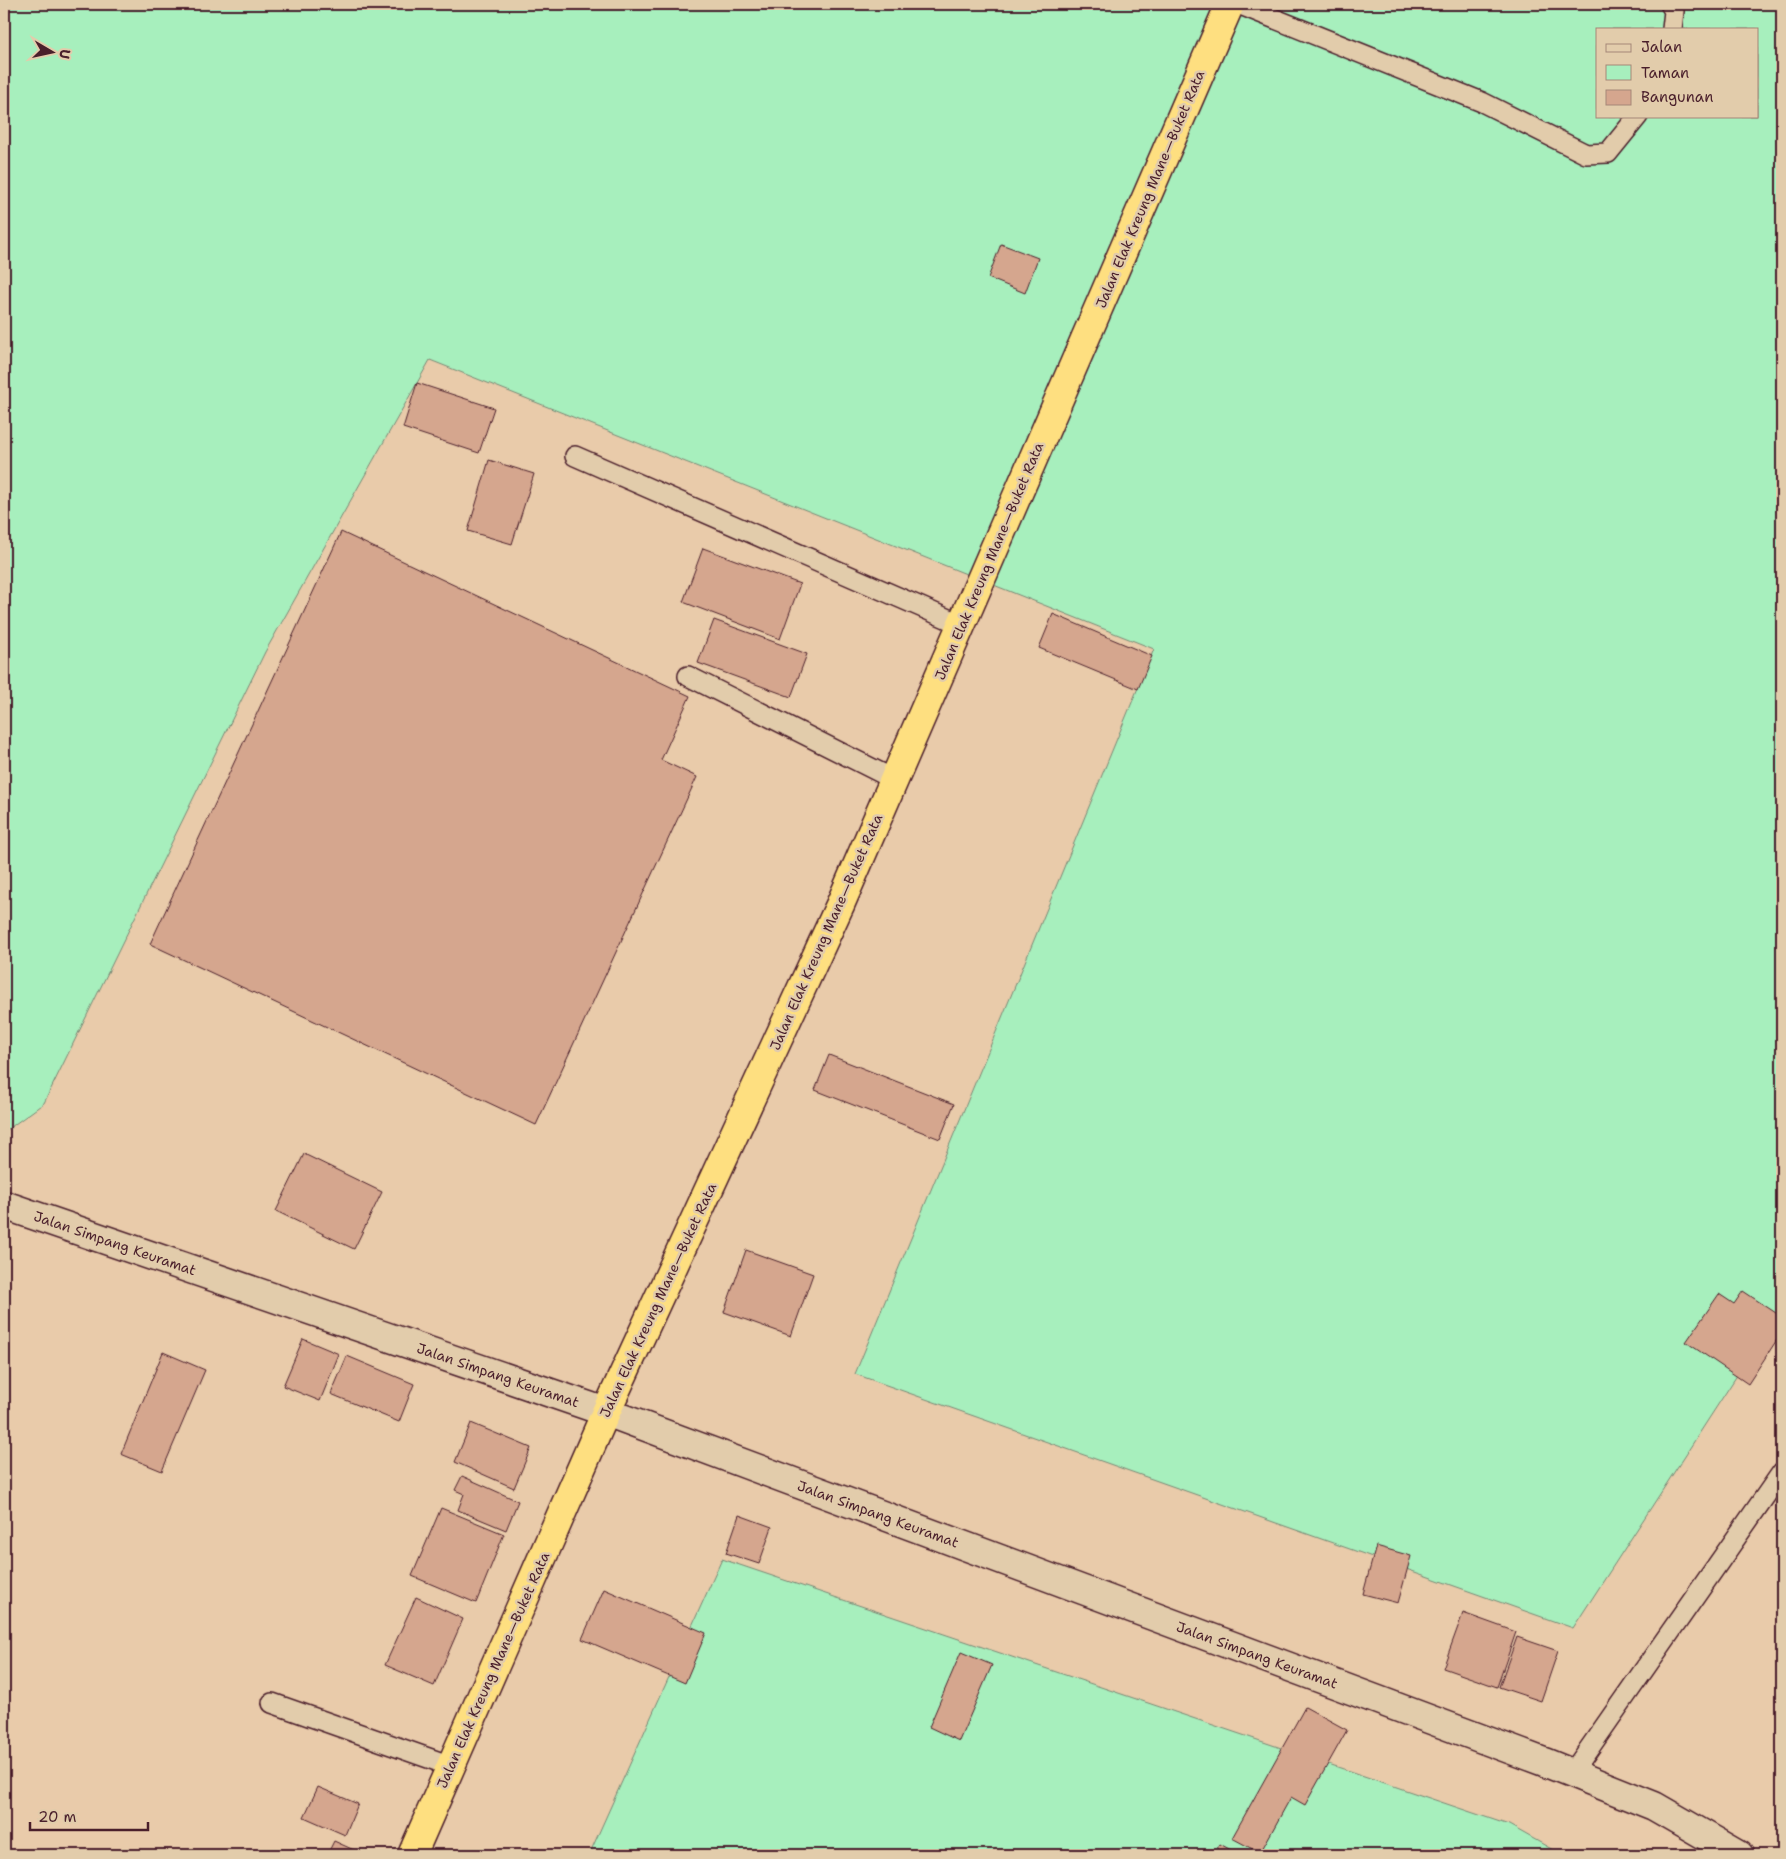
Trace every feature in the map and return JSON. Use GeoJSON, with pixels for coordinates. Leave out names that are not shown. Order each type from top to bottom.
{"type":"FeatureCollection","features":[{"type":"Feature","properties":{"kind":"highway","name":"Jalan Elak Kreung Mane—Buket Rata"},"geometry":{"type":"LineString","coordinates":[[412,1855],[606,1412],[840,905],[1230,4]]}},
{"type":"Feature","properties":{"kind":"main road","name":"Jalan Simpang Keuramat"},"geometry":{"type":"LineString","coordinates":[[4,1205],[606,1412],[1572,1773],[1654,1806],[1739,1855]]}},
{"type":"Feature","properties":{"kind":"lane"},"geometry":{"type":"LineString","coordinates":[[1238,4],[1482,102],[1586,154],[1608,153],[1636,118]]}},
{"type":"Feature","properties":{"kind":"lane"},"geometry":{"type":"LineString","coordinates":[[1670,4],[1674,11],[1672,28]]}},
{"type":"Feature","properties":{"kind":"lane"},"geometry":{"type":"LineString","coordinates":[[575,456],[962,625]]}},
{"type":"Feature","properties":{"kind":"lane"},"geometry":{"type":"LineString","coordinates":[[688,676],[895,780]]}},
{"type":"Feature","properties":{"kind":"lane"},"geometry":{"type":"LineString","coordinates":[[1572,1773],[1782,1472]]}},
{"type":"Feature","properties":{"kind":"lane"},"geometry":{"type":"LineString","coordinates":[[272,1704],[451,1766]]}},
{"type":"Feature","properties":{"kind":"green space"},"geometry":{"type":"Polygon","coordinates":[[[4,4],[1782,4],[1782,1306],[1573,1628],[855,1374],[1154,649],[430,360],[265,652],[44,1103],[4,1132],[4,4]]]}},
{"type":"Feature","properties":{"kind":"green space"},"geometry":{"type":"Polygon","coordinates":[[[722,1559],[1509,1825],[1562,1855],[589,1855],[722,1559]]]}},
{"type":"Feature","properties":{"kind":"building"},"geometry":{"type":"Polygon","coordinates":[[[1001,244],[1038,258],[1025,293],[988,278],[1001,244]]]}},
{"type":"Feature","properties":{"kind":"building"},"geometry":{"type":"Polygon","coordinates":[[[417,383],[494,408],[479,453],[403,428],[417,383]]]}},
{"type":"Feature","properties":{"kind":"building"},"geometry":{"type":"Polygon","coordinates":[[[489,460],[534,474],[512,544],[468,531],[489,460]]]}},
{"type":"Feature","properties":{"kind":"building"},"geometry":{"type":"Polygon","coordinates":[[[341,532],[690,696],[661,760],[697,777],[536,1125],[150,944],[341,532]]]}},
{"type":"Feature","properties":{"kind":"building"},"geometry":{"type":"Polygon","coordinates":[[[703,548],[800,584],[780,639],[683,602],[703,548]]]}},
{"type":"Feature","properties":{"kind":"building"},"geometry":{"type":"Polygon","coordinates":[[[1053,614],[1152,656],[1138,689],[1039,648],[1053,614]]]}},
{"type":"Feature","properties":{"kind":"building"},"geometry":{"type":"Polygon","coordinates":[[[714,620],[807,654],[791,697],[698,663],[714,620]]]}},
{"type":"Feature","properties":{"kind":"building"},"geometry":{"type":"Polygon","coordinates":[[[829,1055],[954,1104],[940,1139],[815,1090],[829,1055]]]}},
{"type":"Feature","properties":{"kind":"building"},"geometry":{"type":"Polygon","coordinates":[[[304,1154],[382,1192],[354,1249],[276,1211],[304,1154]]]}},
{"type":"Feature","properties":{"kind":"building"},"geometry":{"type":"Polygon","coordinates":[[[746,1250],[813,1274],[791,1336],[724,1312],[746,1250]]]}},
{"type":"Feature","properties":{"kind":"building"},"geometry":{"type":"Polygon","coordinates":[[[1743,1291],[1782,1317],[1782,1332],[1748,1384],[1686,1342],[1719,1294],[1734,1304],[1743,1291]]]}},
{"type":"Feature","properties":{"kind":"building"},"geometry":{"type":"Polygon","coordinates":[[[303,1339],[339,1354],[320,1401],[283,1386],[303,1339]]]}},
{"type":"Feature","properties":{"kind":"building"},"geometry":{"type":"Polygon","coordinates":[[[163,1352],[205,1370],[162,1471],[121,1454],[163,1352]]]}},
{"type":"Feature","properties":{"kind":"building"},"geometry":{"type":"Polygon","coordinates":[[[347,1356],[414,1384],[399,1422],[331,1394],[347,1356]]]}},
{"type":"Feature","properties":{"kind":"building"},"geometry":{"type":"Polygon","coordinates":[[[471,1423],[531,1448],[514,1488],[455,1462],[471,1423]]]}},
{"type":"Feature","properties":{"kind":"building"},"geometry":{"type":"Polygon","coordinates":[[[462,1476],[518,1501],[506,1530],[458,1510],[464,1494],[455,1490],[462,1476]]]}},
{"type":"Feature","properties":{"kind":"building"},"geometry":{"type":"Polygon","coordinates":[[[441,1508],[504,1534],[476,1603],[412,1576],[441,1508]]]}},
{"type":"Feature","properties":{"kind":"building"},"geometry":{"type":"Polygon","coordinates":[[[739,1515],[772,1527],[759,1564],[726,1553],[739,1515]]]}},
{"type":"Feature","properties":{"kind":"building"},"geometry":{"type":"Polygon","coordinates":[[[1376,1546],[1411,1556],[1398,1603],[1363,1594],[1376,1546]]]}},
{"type":"Feature","properties":{"kind":"building"},"geometry":{"type":"Polygon","coordinates":[[[604,1589],[706,1633],[685,1683],[582,1639],[604,1589]]]}},
{"type":"Feature","properties":{"kind":"building"},"geometry":{"type":"Polygon","coordinates":[[[416,1597],[463,1619],[434,1686],[385,1665],[416,1597]]]}},
{"type":"Feature","properties":{"kind":"building"},"geometry":{"type":"Polygon","coordinates":[[[1463,1613],[1516,1632],[1497,1687],[1443,1668],[1463,1613]]]}},
{"type":"Feature","properties":{"kind":"building"},"geometry":{"type":"Polygon","coordinates":[[[1517,1637],[1558,1651],[1541,1701],[1499,1687],[1517,1637]]]}},
{"type":"Feature","properties":{"kind":"building"},"geometry":{"type":"Polygon","coordinates":[[[961,1652],[992,1665],[959,1741],[929,1727],[961,1652]]]}},
{"type":"Feature","properties":{"kind":"building"},"geometry":{"type":"Polygon","coordinates":[[[1305,1707],[1347,1730],[1305,1805],[1291,1797],[1260,1853],[1232,1838],[1305,1707]]]}},
{"type":"Feature","properties":{"kind":"building"},"geometry":{"type":"Polygon","coordinates":[[[318,1787],[358,1804],[345,1835],[304,1817],[318,1787]]]}},
{"type":"Feature","properties":{"kind":"building"},"geometry":{"type":"Polygon","coordinates":[[[334,1841],[365,1855],[327,1855],[334,1841]]]}},
{"type":"Feature","properties":{"kind":"building"},"geometry":{"type":"Polygon","coordinates":[[[1220,1844],[1240,1855],[1213,1855],[1220,1844]]]}}]}
